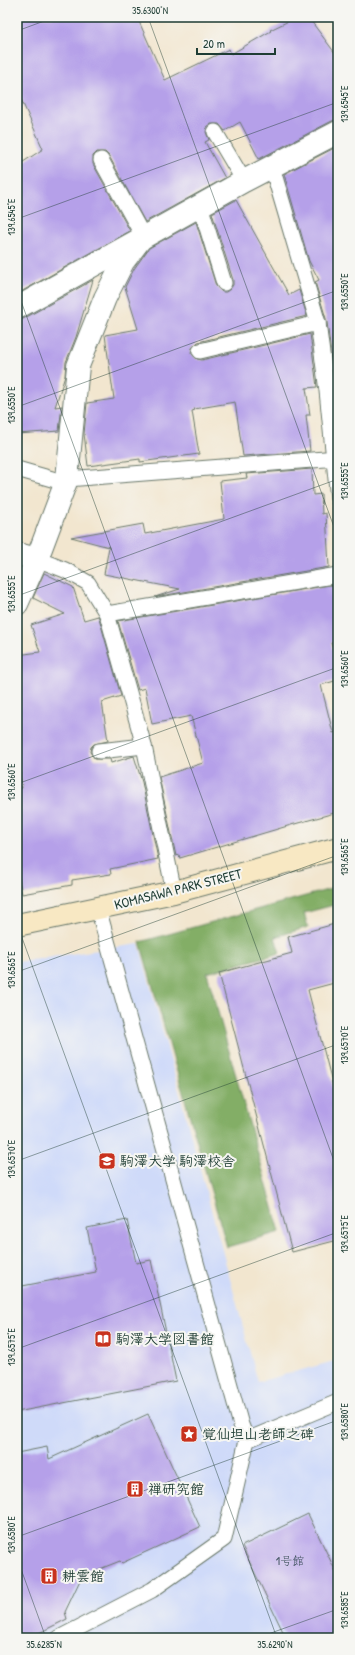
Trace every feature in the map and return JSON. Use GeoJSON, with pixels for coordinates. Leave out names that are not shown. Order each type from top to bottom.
{"type":"FeatureCollection","features":[{"type":"Feature","properties":{"kind":"street"},"geometry":{"type":"LineString","coordinates":[[17,308],[143,236],[338,132]]}},
{"type":"Feature","properties":{"kind":"street"},"geometry":{"type":"LineString","coordinates":[[17,604],[27,556],[67,481],[78,366],[105,298],[123,262],[143,236]]}},
{"type":"Feature","properties":{"kind":"street","name":"KOMASAWA PARK STREET"},"geometry":{"type":"LineString","coordinates":[[17,925],[174,892],[338,848]]}},
{"type":"Feature","properties":{"kind":"lane"},"geometry":{"type":"LineString","coordinates":[[215,132],[244,181]]}},
{"type":"Feature","properties":{"kind":"lane"},"geometry":{"type":"LineString","coordinates":[[101,160],[143,236]]}},
{"type":"Feature","properties":{"kind":"lane"},"geometry":{"type":"LineString","coordinates":[[272,167],[318,323],[336,458],[338,499]]}},
{"type":"Feature","properties":{"kind":"lane"},"geometry":{"type":"LineString","coordinates":[[200,205],[224,283]]}},
{"type":"Feature","properties":{"kind":"lane"},"geometry":{"type":"LineString","coordinates":[[200,352],[318,323]]}},
{"type":"Feature","properties":{"kind":"lane"},"geometry":{"type":"LineString","coordinates":[[17,469],[67,481],[336,458]]}},
{"type":"Feature","properties":{"kind":"lane"},"geometry":{"type":"LineString","coordinates":[[27,556],[65,570],[88,583],[108,614],[144,746],[174,892]]}},
{"type":"Feature","properties":{"kind":"lane"},"geometry":{"type":"LineString","coordinates":[[108,614],[338,575]]}},
{"type":"Feature","properties":{"kind":"lane"},"geometry":{"type":"LineString","coordinates":[[100,751],[144,746]]}},
{"type":"Feature","properties":{"kind":"lane"},"geometry":{"type":"LineString","coordinates":[[59,1638],[152,1590],[224,1539],[247,1440],[241,1425],[98,908]]}},
{"type":"Feature","properties":{"kind":"lane"},"geometry":{"type":"LineString","coordinates":[[247,1440],[338,1402]]}},
{"type":"Feature","properties":{"kind":"shaded area","name":"駒澤大学 駒澤校舎"},"geometry":{"type":"Polygon","coordinates":[[[139,944],[258,1382],[338,1360],[338,1638],[17,1638],[17,962],[139,944]]]}},
{"type":"Feature","properties":{"kind":"green space"},"geometry":{"type":"Polygon","coordinates":[[[338,887],[338,904],[304,913],[308,927],[275,937],[280,953],[207,973],[280,1232],[227,1247],[140,942],[338,887]]]}},
{"type":"Feature","properties":{"kind":"building"},"geometry":{"type":"Polygon","coordinates":[[[17,17],[137,17],[165,80],[229,49],[231,54],[271,31],[270,30],[297,17],[308,17],[338,57],[338,120],[332,121],[259,159],[240,122],[225,131],[219,124],[211,124],[207,127],[206,132],[209,140],[205,142],[225,178],[145,222],[109,156],[105,152],[97,152],[93,156],[93,164],[130,231],[17,294],[17,166],[43,149],[17,90],[17,17]]]}},
{"type":"Feature","properties":{"kind":"building"},"geometry":{"type":"Polygon","coordinates":[[[338,146],[338,384],[335,385],[327,322],[315,282],[319,280],[309,261],[284,174],[338,146]]]}},
{"type":"Feature","properties":{"kind":"building"},"geometry":{"type":"Polygon","coordinates":[[[236,200],[289,295],[299,290],[307,316],[198,342],[192,348],[191,353],[197,359],[202,360],[310,334],[317,387],[306,388],[310,415],[306,415],[310,451],[243,456],[235,402],[194,409],[195,410],[192,411],[199,454],[140,462],[140,459],[88,466],[84,434],[87,403],[114,399],[105,335],[138,329],[125,287],[134,269],[149,248],[196,222],[216,286],[222,292],[226,292],[233,285],[233,280],[212,213],[236,200]]]}},
{"type":"Feature","properties":{"kind":"building"},"geometry":{"type":"Polygon","coordinates":[[[93,280],[76,337],[66,362],[65,376],[55,407],[62,406],[59,431],[17,434],[17,320],[23,319],[93,280]]]}},
{"type":"Feature","properties":{"kind":"building"},"geometry":{"type":"Polygon","coordinates":[[[312,469],[313,495],[321,494],[322,514],[326,513],[329,567],[155,597],[180,589],[104,574],[109,547],[71,537],[143,524],[145,534],[224,519],[220,481],[247,478],[246,474],[312,469]]]}},
{"type":"Feature","properties":{"kind":"building"},"geometry":{"type":"Polygon","coordinates":[[[44,573],[73,587],[84,620],[98,616],[99,618],[121,696],[102,702],[108,741],[94,744],[91,747],[90,752],[95,759],[110,759],[111,763],[134,756],[142,782],[158,859],[110,869],[111,874],[72,880],[72,885],[22,894],[17,868],[17,813],[20,812],[17,789],[22,788],[17,751],[17,655],[40,652],[31,625],[65,614],[33,598],[44,573]]]}},
{"type":"Feature","properties":{"kind":"building"},"geometry":{"type":"Polygon","coordinates":[[[330,585],[334,586],[338,606],[338,642],[331,643],[338,668],[338,680],[321,685],[333,733],[338,731],[338,812],[180,858],[179,855],[176,856],[159,777],[203,763],[191,716],[152,724],[145,688],[138,690],[118,621],[330,585]]]}},
{"type":"Feature","properties":{"kind":"building"},"geometry":{"type":"Polygon","coordinates":[[[338,923],[338,982],[308,990],[338,1105],[338,1240],[292,1252],[219,973],[292,953],[288,937],[338,923]]]}},
{"type":"Feature","properties":{"kind":"building"},"geometry":{"type":"Polygon","coordinates":[[[127,1220],[136,1263],[151,1260],[176,1381],[17,1412],[17,1287],[96,1272],[87,1228],[127,1220]]]}},
{"type":"Feature","properties":{"kind":"building"},"geometry":{"type":"Polygon","coordinates":[[[148,1414],[200,1527],[122,1563],[120,1561],[82,1576],[65,1612],[67,1619],[29,1638],[17,1634],[17,1453],[47,1447],[49,1459],[148,1414]]]}},
{"type":"Feature","properties":{"kind":"building"},"geometry":{"type":"Polygon","coordinates":[[[308,1514],[338,1576],[338,1638],[286,1638],[242,1546],[308,1514]]]}},
{"type":"Feature","properties":{"kind":"place","name":"駒澤大学 駒澤校舎"},"geometry":{"type":"Point","coordinates":[107,1161]}},
{"type":"Feature","properties":{"kind":"place","name":"駒澤大学図書館"},"geometry":{"type":"Point","coordinates":[103,1339]}},
{"type":"Feature","properties":{"kind":"place","name":"覚仙坦山老師之碑"},"geometry":{"type":"Point","coordinates":[189,1434]}},
{"type":"Feature","properties":{"kind":"place","name":"禅研究館"},"geometry":{"type":"Point","coordinates":[135,1489]}},
{"type":"Feature","properties":{"kind":"place","name":"耕雲館"},"geometry":{"type":"Point","coordinates":[49,1576]}}]}
